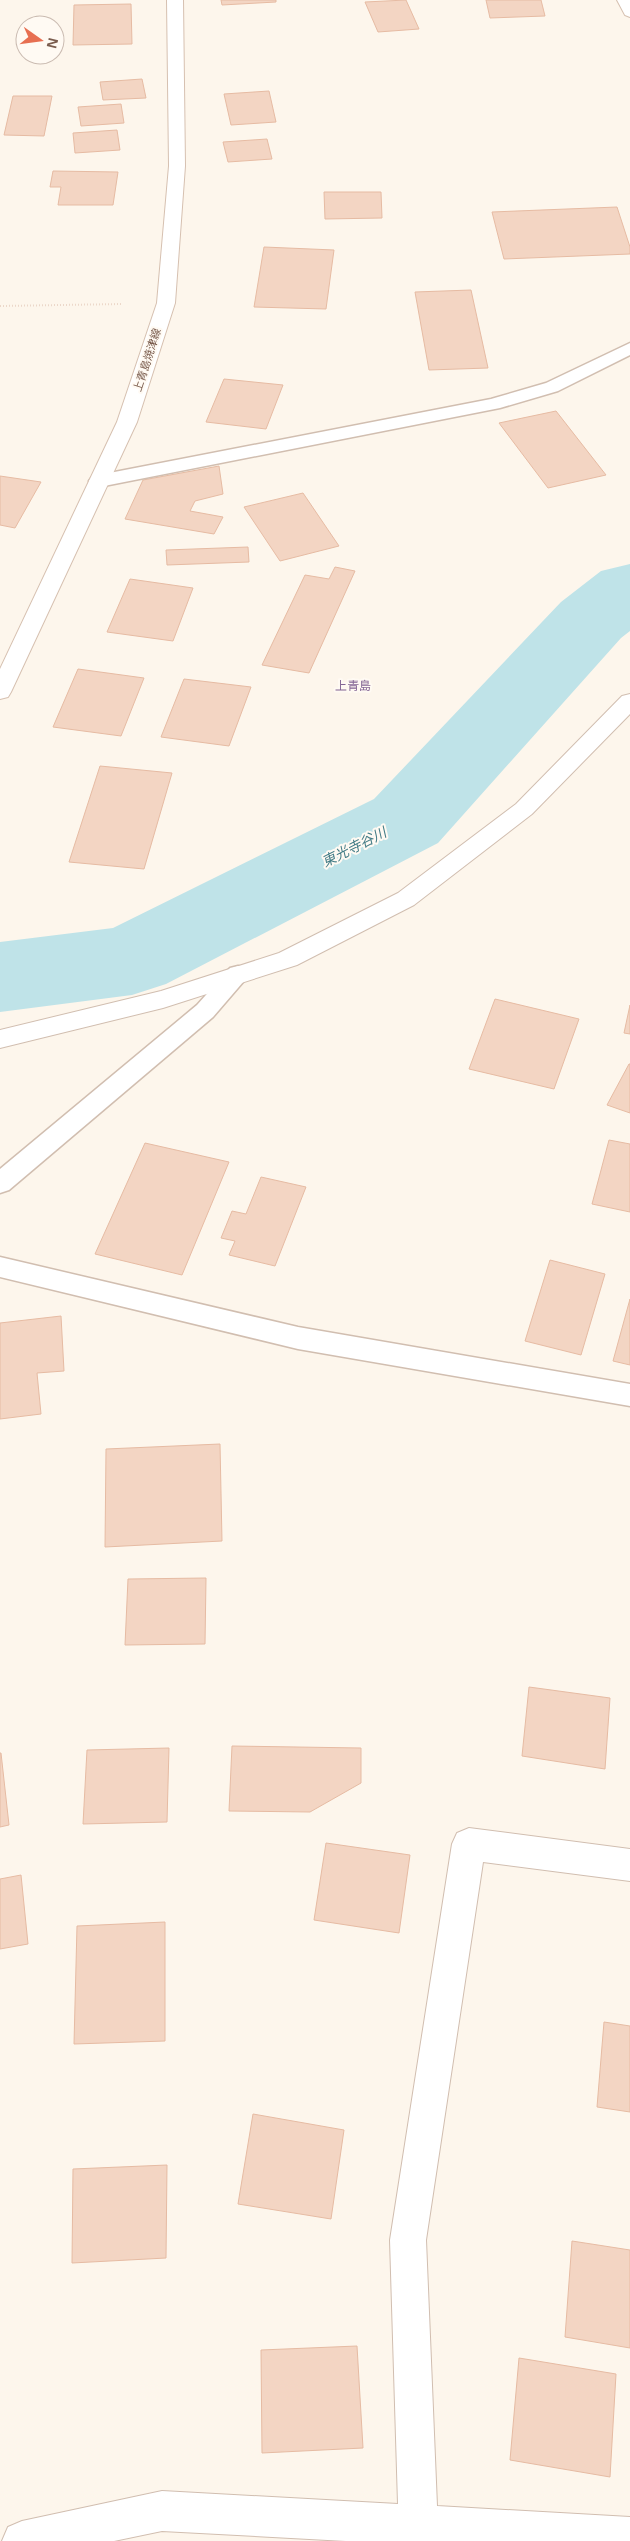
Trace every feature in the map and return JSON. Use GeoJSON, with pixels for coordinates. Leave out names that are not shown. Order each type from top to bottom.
{"type":"FeatureCollection","features":[{"type":"Feature","properties":{"kind":"street","name":"上青島焼津線"},"geometry":{"type":"LineString","coordinates":[[0,692],[127,422],[166,303],[177,166],[175,0]]}},
{"type":"Feature","properties":{"kind":"street"},"geometry":{"type":"LineString","coordinates":[[625,0],[630,12]]}},
{"type":"Feature","properties":{"kind":"street"},"geometry":{"type":"LineString","coordinates":[[0,1039],[163,999],[288,959],[406,899],[524,810],[630,701]]}},
{"type":"Feature","properties":{"kind":"street"},"geometry":{"type":"LineString","coordinates":[[418,2525],[408,2240],[470,1844],[630,1865]]}},
{"type":"Feature","properties":{"kind":"street"},"geometry":{"type":"LineString","coordinates":[[22,2541],[162,2511],[630,2537]]}},
{"type":"Feature","properties":{"kind":"lane"},"geometry":{"type":"LineString","coordinates":[[99,481],[494,404],[552,387],[630,348]]}},
{"type":"Feature","properties":{"kind":"lane"},"geometry":{"type":"LineString","coordinates":[[0,1184],[205,1011],[238,974]]}},
{"type":"Feature","properties":{"kind":"lane"},"geometry":{"type":"LineString","coordinates":[[0,1268],[298,1338],[630,1395]]}},
{"type":"Feature","properties":{"kind":"path"},"geometry":{"type":"LineString","coordinates":[[0,306],[166,303]]}},
{"type":"Feature","properties":{"kind":"building"},"geometry":{"type":"Polygon","coordinates":[[[221,0],[276,0],[276,2],[222,5],[221,0]]]}},
{"type":"Feature","properties":{"kind":"building"},"geometry":{"type":"Polygon","coordinates":[[[406,0],[419,29],[378,32],[365,2],[406,0]]]}},
{"type":"Feature","properties":{"kind":"building"},"geometry":{"type":"Polygon","coordinates":[[[486,0],[541,0],[545,16],[490,18],[486,0]]]}},
{"type":"Feature","properties":{"kind":"building"},"geometry":{"type":"Polygon","coordinates":[[[131,4],[132,44],[73,45],[74,5],[131,4]]]}},
{"type":"Feature","properties":{"kind":"building"},"geometry":{"type":"Polygon","coordinates":[[[142,79],[146,98],[103,100],[100,82],[142,79]]]}},
{"type":"Feature","properties":{"kind":"building"},"geometry":{"type":"Polygon","coordinates":[[[269,91],[276,122],[231,125],[224,94],[269,91]]]}},
{"type":"Feature","properties":{"kind":"building"},"geometry":{"type":"Polygon","coordinates":[[[13,96],[52,96],[44,136],[4,135],[13,96]]]}},
{"type":"Feature","properties":{"kind":"building"},"geometry":{"type":"Polygon","coordinates":[[[121,104],[124,123],[81,126],[78,107],[121,104]]]}},
{"type":"Feature","properties":{"kind":"building"},"geometry":{"type":"Polygon","coordinates":[[[117,130],[120,150],[75,153],[73,133],[117,130]]]}},
{"type":"Feature","properties":{"kind":"building"},"geometry":{"type":"Polygon","coordinates":[[[267,139],[272,159],[228,162],[223,142],[267,139]]]}},
{"type":"Feature","properties":{"kind":"building"},"geometry":{"type":"Polygon","coordinates":[[[53,171],[118,172],[113,205],[58,205],[61,187],[50,187],[53,171]]]}},
{"type":"Feature","properties":{"kind":"building"},"geometry":{"type":"Polygon","coordinates":[[[324,192],[381,192],[382,218],[325,219],[324,192]]]}},
{"type":"Feature","properties":{"kind":"building"},"geometry":{"type":"Polygon","coordinates":[[[617,207],[630,247],[630,254],[504,259],[492,212],[617,207]]]}},
{"type":"Feature","properties":{"kind":"building"},"geometry":{"type":"Polygon","coordinates":[[[264,247],[334,250],[326,309],[254,307],[264,247]]]}},
{"type":"Feature","properties":{"kind":"building"},"geometry":{"type":"Polygon","coordinates":[[[471,290],[488,368],[429,370],[415,292],[471,290]]]}},
{"type":"Feature","properties":{"kind":"building"},"geometry":{"type":"Polygon","coordinates":[[[224,379],[283,385],[266,429],[206,422],[224,379]]]}},
{"type":"Feature","properties":{"kind":"building"},"geometry":{"type":"Polygon","coordinates":[[[556,411],[606,475],[548,488],[499,423],[556,411]]]}},
{"type":"Feature","properties":{"kind":"building"},"geometry":{"type":"Polygon","coordinates":[[[219,466],[223,494],[195,501],[190,511],[223,517],[214,534],[125,519],[143,480],[219,466]]]}},
{"type":"Feature","properties":{"kind":"building"},"geometry":{"type":"Polygon","coordinates":[[[0,476],[41,482],[15,528],[0,525],[0,476]]]}},
{"type":"Feature","properties":{"kind":"building"},"geometry":{"type":"Polygon","coordinates":[[[303,493],[339,546],[280,561],[244,507],[303,493]]]}},
{"type":"Feature","properties":{"kind":"building"},"geometry":{"type":"Polygon","coordinates":[[[248,547],[249,562],[167,565],[166,550],[248,547]]]}},
{"type":"Feature","properties":{"kind":"building"},"geometry":{"type":"Polygon","coordinates":[[[335,567],[355,571],[309,673],[262,665],[305,575],[329,579],[335,567]]]}},
{"type":"Feature","properties":{"kind":"building"},"geometry":{"type":"Polygon","coordinates":[[[130,579],[193,588],[173,641],[107,632],[130,579]]]}},
{"type":"Feature","properties":{"kind":"building"},"geometry":{"type":"Polygon","coordinates":[[[78,669],[144,678],[121,736],[53,727],[78,669]]]}},
{"type":"Feature","properties":{"kind":"building"},"geometry":{"type":"Polygon","coordinates":[[[184,679],[251,687],[229,746],[161,737],[184,679]]]}},
{"type":"Feature","properties":{"kind":"building"},"geometry":{"type":"Polygon","coordinates":[[[100,766],[172,773],[144,869],[69,862],[100,766]]]}},
{"type":"Feature","properties":{"kind":"building"},"geometry":{"type":"Polygon","coordinates":[[[495,999],[579,1019],[554,1089],[469,1069],[495,999]]]}},
{"type":"Feature","properties":{"kind":"building"},"geometry":{"type":"Polygon","coordinates":[[[630,1005],[630,1034],[624,1033],[630,1005]]]}},
{"type":"Feature","properties":{"kind":"building"},"geometry":{"type":"Polygon","coordinates":[[[630,1064],[630,1113],[607,1105],[630,1064]]]}},
{"type":"Feature","properties":{"kind":"building"},"geometry":{"type":"Polygon","coordinates":[[[609,1140],[630,1144],[630,1212],[592,1204],[609,1140]]]}},
{"type":"Feature","properties":{"kind":"building"},"geometry":{"type":"Polygon","coordinates":[[[145,1143],[229,1162],[182,1275],[95,1254],[145,1143]]]}},
{"type":"Feature","properties":{"kind":"building"},"geometry":{"type":"Polygon","coordinates":[[[261,1177],[306,1187],[275,1266],[229,1255],[235,1241],[221,1238],[232,1211],[246,1214],[261,1177]]]}},
{"type":"Feature","properties":{"kind":"building"},"geometry":{"type":"Polygon","coordinates":[[[550,1260],[605,1274],[581,1355],[525,1341],[550,1260]]]}},
{"type":"Feature","properties":{"kind":"building"},"geometry":{"type":"Polygon","coordinates":[[[630,1299],[630,1365],[613,1361],[630,1299]]]}},
{"type":"Feature","properties":{"kind":"building"},"geometry":{"type":"Polygon","coordinates":[[[61,1316],[64,1371],[37,1373],[41,1414],[0,1419],[0,1323],[61,1316]]]}},
{"type":"Feature","properties":{"kind":"building"},"geometry":{"type":"Polygon","coordinates":[[[220,1444],[222,1541],[105,1547],[106,1449],[220,1444]]]}},
{"type":"Feature","properties":{"kind":"building"},"geometry":{"type":"Polygon","coordinates":[[[206,1578],[205,1644],[125,1645],[128,1579],[206,1578]]]}},
{"type":"Feature","properties":{"kind":"building"},"geometry":{"type":"Polygon","coordinates":[[[529,1687],[610,1698],[605,1769],[522,1756],[529,1687]]]}},
{"type":"Feature","properties":{"kind":"building"},"geometry":{"type":"Polygon","coordinates":[[[232,1746],[361,1748],[361,1783],[310,1812],[229,1811],[232,1746]]]}},
{"type":"Feature","properties":{"kind":"building"},"geometry":{"type":"Polygon","coordinates":[[[169,1748],[167,1822],[83,1824],[87,1750],[169,1748]]]}},
{"type":"Feature","properties":{"kind":"building"},"geometry":{"type":"Polygon","coordinates":[[[0,1753],[9,1825],[0,1827],[0,1753]]]}},
{"type":"Feature","properties":{"kind":"building"},"geometry":{"type":"Polygon","coordinates":[[[326,1843],[410,1855],[399,1933],[314,1920],[326,1843]]]}},
{"type":"Feature","properties":{"kind":"building"},"geometry":{"type":"Polygon","coordinates":[[[21,1875],[28,1944],[0,1949],[0,1879],[21,1875]]]}},
{"type":"Feature","properties":{"kind":"building"},"geometry":{"type":"Polygon","coordinates":[[[165,1922],[165,2041],[74,2044],[77,1926],[165,1922]]]}},
{"type":"Feature","properties":{"kind":"building"},"geometry":{"type":"Polygon","coordinates":[[[604,2022],[630,2026],[630,2112],[597,2107],[604,2022]]]}},
{"type":"Feature","properties":{"kind":"building"},"geometry":{"type":"Polygon","coordinates":[[[253,2114],[344,2130],[331,2219],[238,2204],[253,2114]]]}},
{"type":"Feature","properties":{"kind":"building"},"geometry":{"type":"Polygon","coordinates":[[[167,2165],[166,2258],[72,2263],[73,2169],[167,2165]]]}},
{"type":"Feature","properties":{"kind":"building"},"geometry":{"type":"Polygon","coordinates":[[[572,2241],[630,2250],[630,2348],[565,2337],[572,2241]]]}},
{"type":"Feature","properties":{"kind":"building"},"geometry":{"type":"Polygon","coordinates":[[[357,2346],[363,2448],[262,2453],[261,2350],[357,2346]]]}},
{"type":"Feature","properties":{"kind":"building"},"geometry":{"type":"Polygon","coordinates":[[[519,2358],[616,2374],[610,2477],[510,2460],[519,2358]]]}},
{"type":"Feature","properties":{"kind":"waterway","name":"東光寺谷川"},"geometry":{"type":"LineString","coordinates":[[0,977],[132,960],[406,821],[591,620],[630,589]]}},
{"type":"Feature","properties":{"kind":"district","name":"上青島"},"geometry":{"type":"Point","coordinates":[353,686]}}]}
